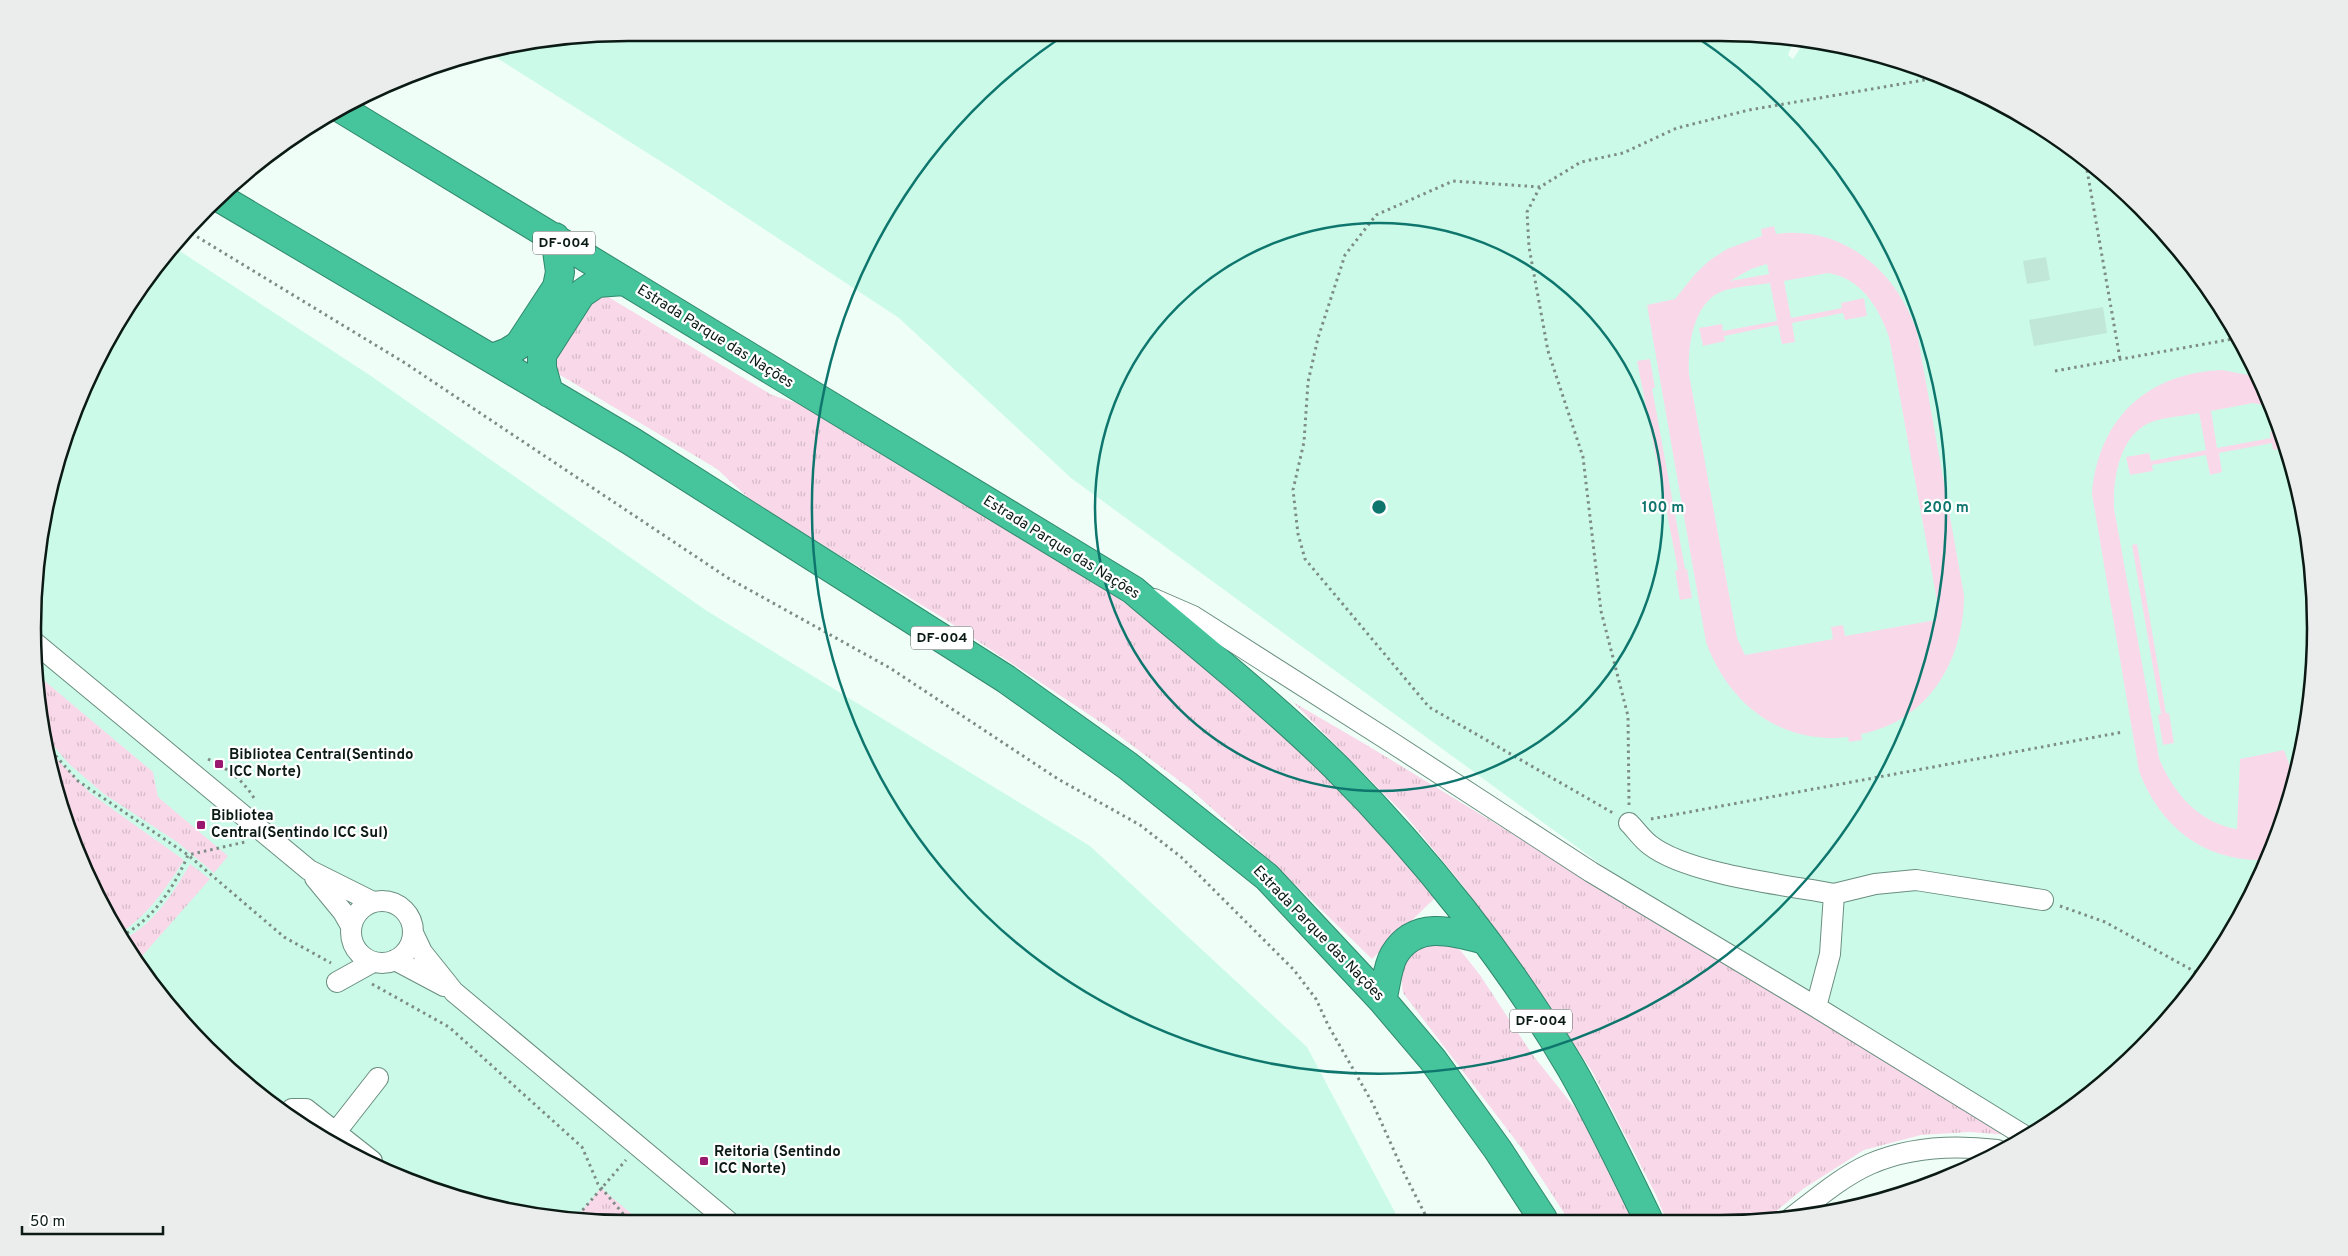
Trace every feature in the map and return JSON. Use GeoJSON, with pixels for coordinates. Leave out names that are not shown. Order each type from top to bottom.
{"type":"FeatureCollection","features":[{"type":"Feature","properties":{"kind":"highway","name":"Estrada Parque das Nações"},"geometry":{"type":"LineString","coordinates":[[348,113],[1133,590],[1229,671],[1334,766],[1413,849],[1485,940],[1570,1068],[1592,1106],[1646,1215]]}},
{"type":"Feature","properties":{"kind":"highway","name":"Estrada Parque das Nações"},"geometry":{"type":"LineString","coordinates":[[226,201],[631,441],[990,669],[1128,766],[1267,878],[1382,1000],[1433,1060],[1498,1150],[1541,1215]]}},
{"type":"Feature","properties":{"kind":"highway"},"geometry":{"type":"LineString","coordinates":[[492,358],[508,352],[519,345],[557,287],[560,272],[555,237]]}},
{"type":"Feature","properties":{"kind":"highway"},"geometry":{"type":"LineString","coordinates":[[549,393],[542,368],[542,355],[581,294],[597,283],[624,281]]}},
{"type":"Feature","properties":{"kind":"highway"},"geometry":{"type":"LineString","coordinates":[[1382,1000],[1393,956],[1408,938],[1423,931],[1448,930],[1485,940]]}},
{"type":"Feature","properties":{"kind":"street"},"geometry":{"type":"LineString","coordinates":[[1133,590],[1201,622],[1391,742],[1591,872],[1816,1006],[2019,1132]]}},
{"type":"Feature","properties":{"kind":"street"},"geometry":{"type":"LineString","coordinates":[[42,649],[309,870],[343,912],[362,956],[373,962],[385,963],[395,960],[408,948],[413,933]]}},
{"type":"Feature","properties":{"kind":"street"},"geometry":{"type":"LineString","coordinates":[[1629,823],[1650,845],[1685,863],[1728,874],[1834,894],[1875,884],[1916,880],[2043,900]]}},
{"type":"Feature","properties":{"kind":"street"},"geometry":{"type":"LineString","coordinates":[[309,870],[373,902]]}},
{"type":"Feature","properties":{"kind":"street"},"geometry":{"type":"LineString","coordinates":[[1816,1006],[1830,954],[1834,894]]}},
{"type":"Feature","properties":{"kind":"street"},"geometry":{"type":"LineString","coordinates":[[373,962],[336,982],[352,935],[354,917],[360,909],[373,902],[388,901],[403,909],[412,923],[413,933],[422,952],[454,992],[721,1215]]}},
{"type":"Feature","properties":{"kind":"street"},"geometry":{"type":"LineString","coordinates":[[395,960],[454,992]]}},
{"type":"Feature","properties":{"kind":"street"},"geometry":{"type":"LineString","coordinates":[[333,1135],[378,1078]]}},
{"type":"Feature","properties":{"kind":"street"},"geometry":{"type":"LineString","coordinates":[[292,1109],[306,1109],[326,1131]]}},
{"type":"Feature","properties":{"kind":"street"},"geometry":{"type":"LineString","coordinates":[[1804,1209],[1839,1183],[1870,1164],[1919,1150],[1989,1149]]}},
{"type":"Feature","properties":{"kind":"path"},"geometry":{"type":"LineString","coordinates":[[1629,823],[1628,716],[1601,611],[1583,457],[1548,351],[1530,247],[1527,212],[1540,187],[1581,162],[1623,153],[1677,128],[1749,110],[1928,79]]}},
{"type":"Feature","properties":{"kind":"path"},"geometry":{"type":"LineString","coordinates":[[2087,170],[2120,359]]}},
{"type":"Feature","properties":{"kind":"path"},"geometry":{"type":"LineString","coordinates":[[1540,187],[1453,181],[1376,215],[1345,255],[1318,338],[1308,382],[1304,442],[1293,490],[1298,534],[1304,559],[1429,707],[1629,823],[2123,732]]}},
{"type":"Feature","properties":{"kind":"path"},"geometry":{"type":"LineString","coordinates":[[193,234],[405,363],[728,578],[890,668],[1058,778],[1140,825],[1181,856],[1294,970],[1316,999],[1328,1025],[1373,1104],[1425,1215]]}},
{"type":"Feature","properties":{"kind":"path"},"geometry":{"type":"LineString","coordinates":[[2055,371],[2230,339]]}},
{"type":"Feature","properties":{"kind":"path"},"geometry":{"type":"LineString","coordinates":[[56,756],[78,781],[188,855],[284,937],[335,965]]}},
{"type":"Feature","properties":{"kind":"path"},"geometry":{"type":"LineString","coordinates":[[127,932],[142,921],[162,901],[180,874],[188,855]]}},
{"type":"Feature","properties":{"kind":"path"},"geometry":{"type":"LineString","coordinates":[[2043,900],[2105,922],[2195,972]]}},
{"type":"Feature","properties":{"kind":"path"},"geometry":{"type":"LineString","coordinates":[[366,981],[449,1027],[582,1148],[601,1188],[624,1215]]}},
{"type":"Feature","properties":{"kind":"path"},"geometry":{"type":"LineString","coordinates":[[581,1212],[629,1158]]}},
{"type":"Feature","properties":{"kind":"shaded area"},"geometry":{"type":"Polygon","coordinates":[[[628,41],[1720,41],[1792,46],[1788,55],[1793,59],[1801,47],[1834,53],[1872,61],[1909,72],[1945,86],[1980,102],[2046,140],[2077,162],[2135,213],[2186,271],[2208,302],[2246,368],[2262,403],[2276,439],[2287,476],[2295,514],[2302,551],[2307,628],[2302,705],[2295,742],[2287,780],[2276,817],[2262,853],[2246,888],[2208,954],[2161,1015],[2135,1043],[2077,1094],[2022,1131],[1729,958],[1071,478],[899,318],[676,171],[495,57],[551,46],[628,41]]]}},
{"type":"Feature","properties":{"kind":"shaded area"},"geometry":{"type":"Polygon","coordinates":[[[179,251],[371,376],[707,611],[1090,846],[1307,1047],[1396,1215],[628,1215],[551,1210],[476,1195],[439,1184],[368,1154],[302,1116],[271,1094],[213,1043],[162,985],[140,954],[102,888],[86,853],[72,817],[61,780],[53,742],[46,705],[41,628],[46,551],[53,514],[61,476],[72,439],[86,403],[102,368],[140,302],[179,251]]]}},
{"type":"Feature","properties":{"kind":"green space"},"geometry":{"type":"Polygon","coordinates":[[[1774,226],[1776,234],[1800,233],[1823,237],[1845,245],[1864,257],[1881,272],[1896,290],[1908,310],[1917,332],[1964,595],[1962,619],[1957,642],[1949,664],[1938,684],[1906,716],[1885,727],[1861,734],[1862,740],[1849,742],[1848,737],[1823,738],[1800,734],[1779,727],[1743,701],[1728,684],[1706,642],[1647,305],[1675,299],[1696,273],[1710,260],[1727,249],[1762,236],[1761,229],[1774,226]],[[1767,264],[1751,269],[1730,281],[1769,274],[1767,264]],[[1828,273],[1784,281],[1791,318],[1842,308],[1841,303],[1864,298],[1867,316],[1845,320],[1843,313],[1792,323],[1795,342],[1782,344],[1778,325],[1724,336],[1725,341],[1703,346],[1699,328],[1722,324],[1723,331],[1777,321],[1770,283],[1731,289],[1717,294],[1704,305],[1692,334],[1689,374],[1737,638],[1745,655],[1833,639],[1831,627],[1843,625],[1845,636],[1936,620],[1937,601],[1889,337],[1880,315],[1867,296],[1850,281],[1828,273]]]}},
{"type":"Feature","properties":{"kind":"green space"},"geometry":{"type":"Polygon","coordinates":[[[600,292],[772,395],[807,406],[1103,587],[1212,672],[1281,733],[1379,831],[1435,898],[1372,959],[1275,865],[1189,788],[1106,726],[943,618],[754,503],[717,469],[560,375],[556,372],[552,348],[600,292]]]}},
{"type":"Feature","properties":{"kind":"green space"},"geometry":{"type":"Polygon","coordinates":[[[1650,359],[1655,388],[1652,388],[1692,598],[1680,600],[1675,571],[1678,570],[1637,361],[1650,359]]]}},
{"type":"Feature","properties":{"kind":"green space"},"geometry":{"type":"Polygon","coordinates":[[[2222,370],[2249,375],[2263,405],[2253,403],[2211,411],[2217,448],[2271,438],[2270,432],[2273,431],[2279,449],[2273,450],[2272,443],[2219,453],[2222,472],[2210,475],[2206,455],[2152,465],[2153,471],[2130,475],[2126,457],[2149,453],[2151,461],[2206,450],[2199,413],[2149,423],[2139,429],[2124,448],[2115,484],[2114,508],[2159,758],[2172,783],[2199,813],[2223,826],[2237,829],[2240,759],[2284,750],[2290,766],[2287,780],[2276,817],[2259,860],[2223,855],[2187,837],[2159,809],[2148,791],[2139,771],[2092,494],[2096,467],[2104,443],[2116,423],[2131,405],[2149,391],[2171,380],[2195,373],[2222,370]]]}},
{"type":"Feature","properties":{"kind":"green space"},"geometry":{"type":"Polygon","coordinates":[[[2137,544],[2166,713],[2169,713],[2174,743],[2163,745],[2158,715],[2161,714],[2132,545],[2137,544]]]}},
{"type":"Feature","properties":{"kind":"green space"},"geometry":{"type":"Polygon","coordinates":[[[44,681],[153,772],[158,797],[228,856],[214,873],[177,842],[104,794],[69,764],[54,746],[46,705],[44,681]]]}},
{"type":"Feature","properties":{"kind":"green space"},"geometry":{"type":"Polygon","coordinates":[[[1293,702],[2008,1135],[1970,1132],[1921,1135],[1864,1150],[1803,1189],[1776,1212],[1720,1215],[1664,1215],[1656,1195],[1592,1071],[1464,887],[1406,816],[1293,702]]]}},
{"type":"Feature","properties":{"kind":"green space"},"geometry":{"type":"Polygon","coordinates":[[[57,759],[90,793],[184,860],[164,891],[148,910],[125,930],[120,921],[86,853],[72,817],[57,759]]]}},
{"type":"Feature","properties":{"kind":"green space"},"geometry":{"type":"Polygon","coordinates":[[[190,864],[210,879],[142,956],[129,935],[153,917],[170,896],[190,864]]]}},
{"type":"Feature","properties":{"kind":"green space"},"geometry":{"type":"Polygon","coordinates":[[[1423,940],[1454,945],[1461,951],[1480,975],[1532,1054],[1579,1113],[1630,1215],[1565,1215],[1523,1150],[1403,993],[1400,968],[1423,940]]]}},
{"type":"Feature","properties":{"kind":"green space"},"geometry":{"type":"Polygon","coordinates":[[[601,1188],[633,1215],[628,1215],[581,1212],[601,1188]]]}},
{"type":"Feature","properties":{"kind":"building"},"geometry":{"type":"Polygon","coordinates":[[[2046,257],[2050,280],[2027,284],[2023,261],[2046,257]]]}},
{"type":"Feature","properties":{"kind":"building"},"geometry":{"type":"Polygon","coordinates":[[[2103,307],[2107,333],[2034,346],[2029,320],[2103,307]]]}},
{"type":"Feature","properties":{"kind":"place","name":"Bibliotea Central(Sentindo ICC Norte)"},"geometry":{"type":"Point","coordinates":[219,764]}},
{"type":"Feature","properties":{"kind":"place","name":"Bibliotea Central(Sentindo ICC Sul)"},"geometry":{"type":"Point","coordinates":[201,825]}},
{"type":"Feature","properties":{"kind":"place","name":"Reitoria (Sentindo ICC Norte)"},"geometry":{"type":"Point","coordinates":[704,1161]}}]}
